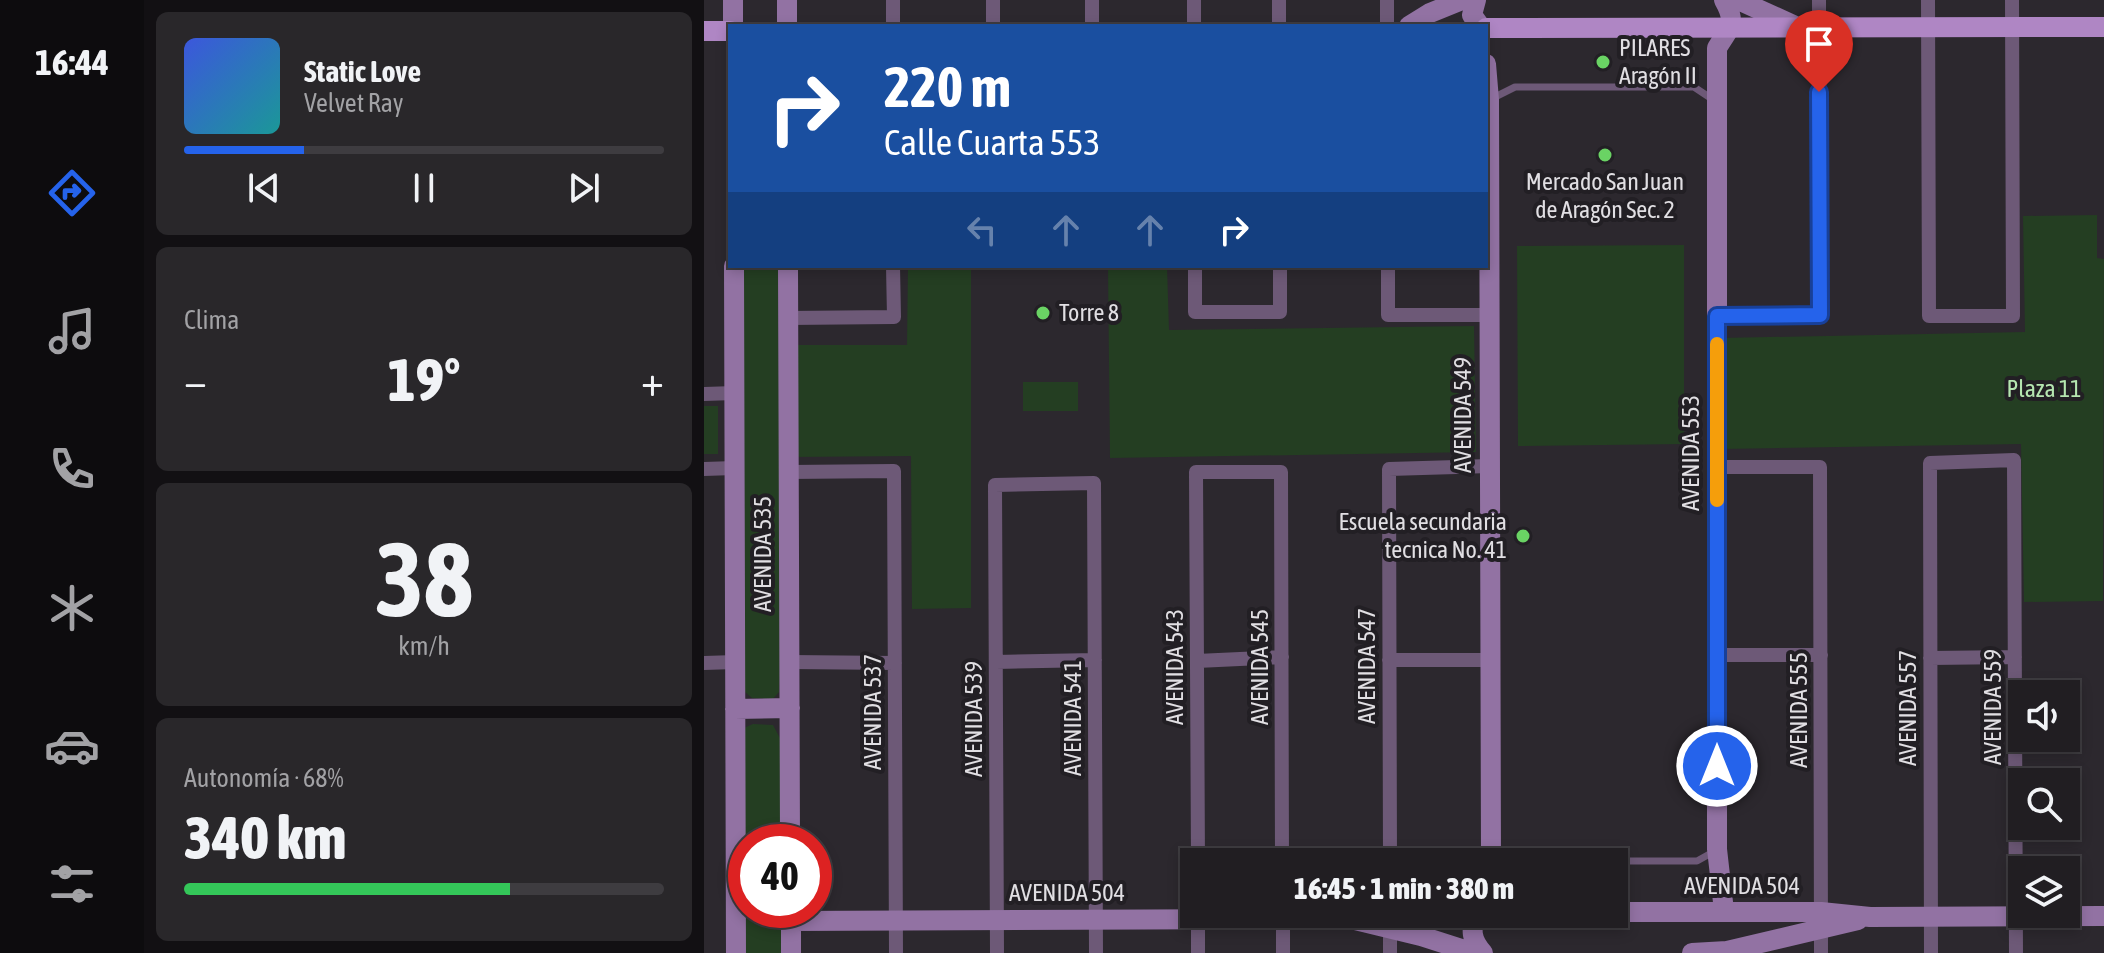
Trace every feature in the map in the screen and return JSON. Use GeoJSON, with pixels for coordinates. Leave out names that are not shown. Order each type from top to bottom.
{"type":"FeatureCollection","features":[{"type":"Feature","properties":{"kind":"main road"},"geometry":{"type":"LineString","coordinates":[[1488,27],[2104,27]]}},
{"type":"Feature","properties":{"kind":"main road"},"geometry":{"type":"LineString","coordinates":[[704,31],[728,28]]}},
{"type":"Feature","properties":{"kind":"street"},"geometry":{"type":"LineString","coordinates":[[732,24],[733,0]]}},
{"type":"Feature","properties":{"kind":"street"},"geometry":{"type":"LineString","coordinates":[[787,0],[787,24]]}},
{"type":"Feature","properties":{"kind":"street"},"geometry":{"type":"LineString","coordinates":[[893,0],[893,24]]}},
{"type":"Feature","properties":{"kind":"street"},"geometry":{"type":"LineString","coordinates":[[993,0],[993,24]]}},
{"type":"Feature","properties":{"kind":"street"},"geometry":{"type":"LineString","coordinates":[[1092,0],[1092,24]]}},
{"type":"Feature","properties":{"kind":"street"},"geometry":{"type":"LineString","coordinates":[[1194,0],[1194,24]]}},
{"type":"Feature","properties":{"kind":"street"},"geometry":{"type":"LineString","coordinates":[[1279,0],[1279,24]]}},
{"type":"Feature","properties":{"kind":"street"},"geometry":{"type":"LineString","coordinates":[[1387,0],[1387,24]]}},
{"type":"Feature","properties":{"kind":"street"},"geometry":{"type":"LineString","coordinates":[[1412,24],[1462,0]]}},
{"type":"Feature","properties":{"kind":"street"},"geometry":{"type":"LineString","coordinates":[[1476,0],[1472,15],[1480,24]]}},
{"type":"Feature","properties":{"kind":"street"},"geometry":{"type":"LineString","coordinates":[[1724,0],[1731,13],[1731,27]]}},
{"type":"Feature","properties":{"kind":"street"},"geometry":{"type":"LineString","coordinates":[[1738,0],[1810,28]]}},
{"type":"Feature","properties":{"kind":"street"},"geometry":{"type":"LineString","coordinates":[[1717,316],[1820,315],[1810,28],[1819,0]]}},
{"type":"Feature","properties":{"kind":"street"},"geometry":{"type":"LineString","coordinates":[[1928,0],[1929,316],[2013,316],[2012,0]]}},
{"type":"Feature","properties":{"kind":"street","name":"AVENIDA 553"},"geometry":{"type":"LineString","coordinates":[[1727,952],[1734,930],[1731,919],[1724,911],[1717,849],[1717,48],[1731,27]]}},
{"type":"Feature","properties":{"kind":"street","name":"AVENIDA 549"},"geometry":{"type":"LineString","coordinates":[[1488,88],[1492,848]]}},
{"type":"Feature","properties":{"kind":"street","name":"AVENIDA 535"},"geometry":{"type":"LineString","coordinates":[[734,268],[736,953]]}},
{"type":"Feature","properties":{"kind":"street","name":"AVENIDA 535"},"geometry":{"type":"LineString","coordinates":[[788,268],[790,824]]}},
{"type":"Feature","properties":{"kind":"street"},"geometry":{"type":"LineString","coordinates":[[788,318],[894,317],[893,268]]}},
{"type":"Feature","properties":{"kind":"street"},"geometry":{"type":"LineString","coordinates":[[1195,268],[1195,312],[1280,312],[1280,268]]}},
{"type":"Feature","properties":{"kind":"street"},"geometry":{"type":"LineString","coordinates":[[1388,268],[1388,315],[1489,315]]}},
{"type":"Feature","properties":{"kind":"street"},"geometry":{"type":"LineString","coordinates":[[704,394],[734,393]]}},
{"type":"Feature","properties":{"kind":"street","name":"AVENIDA 557"},"geometry":{"type":"LineString","coordinates":[[1931,953],[1930,463],[2014,460]]}},
{"type":"Feature","properties":{"kind":"street","name":"AVENIDA 559"},"geometry":{"type":"LineString","coordinates":[[2014,460],[2016,856]]}},
{"type":"Feature","properties":{"kind":"street","name":"AVENIDA 547"},"geometry":{"type":"LineString","coordinates":[[1390,848],[1389,469],[1490,466]]}},
{"type":"Feature","properties":{"kind":"street","name":"AVENIDA 555"},"geometry":{"type":"LineString","coordinates":[[1717,467],[1820,467],[1821,953]]}},
{"type":"Feature","properties":{"kind":"street"},"geometry":{"type":"LineString","coordinates":[[704,469],[734,468]]}},
{"type":"Feature","properties":{"kind":"street","name":"AVENIDA 537"},"geometry":{"type":"LineString","coordinates":[[789,472],[894,471],[896,953]]}},
{"type":"Feature","properties":{"kind":"street","name":"AVENIDA 543"},"geometry":{"type":"LineString","coordinates":[[1198,848],[1196,472],[1281,472]]}},
{"type":"Feature","properties":{"kind":"street","name":"AVENIDA 545"},"geometry":{"type":"LineString","coordinates":[[1281,472],[1282,848]]}},
{"type":"Feature","properties":{"kind":"street","name":"AVENIDA 539"},"geometry":{"type":"LineString","coordinates":[[997,953],[995,485],[1094,483]]}},
{"type":"Feature","properties":{"kind":"street","name":"AVENIDA 541"},"geometry":{"type":"LineString","coordinates":[[1094,483],[1096,953]]}},
{"type":"Feature","properties":{"kind":"street"},"geometry":{"type":"LineString","coordinates":[[1717,655],[1821,655]]}},
{"type":"Feature","properties":{"kind":"street"},"geometry":{"type":"LineString","coordinates":[[1197,661],[1282,657]]}},
{"type":"Feature","properties":{"kind":"street"},"geometry":{"type":"LineString","coordinates":[[1930,658],[2015,657]]}},
{"type":"Feature","properties":{"kind":"street"},"geometry":{"type":"LineString","coordinates":[[996,662],[1095,660]]}},
{"type":"Feature","properties":{"kind":"street"},"geometry":{"type":"LineString","coordinates":[[1389,660],[1492,660]]}},
{"type":"Feature","properties":{"kind":"street"},"geometry":{"type":"LineString","coordinates":[[704,663],[735,662]]}},
{"type":"Feature","properties":{"kind":"street"},"geometry":{"type":"LineString","coordinates":[[790,662],[895,663]]}},
{"type":"Feature","properties":{"kind":"street"},"geometry":{"type":"LineString","coordinates":[[735,709],[790,708]]}},
{"type":"Feature","properties":{"kind":"street","name":"AVENIDA 504"},"geometry":{"type":"LineString","coordinates":[[1628,912],[1724,911],[1821,921],[1870,917],[2008,917]]}},
{"type":"Feature","properties":{"kind":"street","name":"AVENIDA 504"},"geometry":{"type":"LineString","coordinates":[[2080,916],[2104,916]]}},
{"type":"Feature","properties":{"kind":"street","name":"AVENIDA 504"},"geometry":{"type":"LineString","coordinates":[[832,918],[896,921],[1180,917]]}},
{"type":"Feature","properties":{"kind":"street","name":"AVENIDA 504"},"geometry":{"type":"LineString","coordinates":[[1692,953],[1727,952],[1821,921]]}},
{"type":"Feature","properties":{"kind":"street"},"geometry":{"type":"LineString","coordinates":[[791,928],[791,953]]}},
{"type":"Feature","properties":{"kind":"street"},"geometry":{"type":"LineString","coordinates":[[1198,928],[1198,953]]}},
{"type":"Feature","properties":{"kind":"street"},"geometry":{"type":"LineString","coordinates":[[1283,928],[1283,953]]}},
{"type":"Feature","properties":{"kind":"street"},"geometry":{"type":"LineString","coordinates":[[1390,928],[1390,953]]}},
{"type":"Feature","properties":{"kind":"street","name":"AVENIDA 504"},"geometry":{"type":"LineString","coordinates":[[1403,928],[1474,953]]}},
{"type":"Feature","properties":{"kind":"street"},"geometry":{"type":"LineString","coordinates":[[1473,928],[1473,940],[1483,953]]}},
{"type":"Feature","properties":{"kind":"street","name":"AVENIDA 559"},"geometry":{"type":"LineString","coordinates":[[2016,928],[2016,953]]}},
{"type":"Feature","properties":{"kind":"lane"},"geometry":{"type":"LineString","coordinates":[[1489,100],[1515,87],[1694,87],[1717,102]]}},
{"type":"Feature","properties":{"kind":"lane"},"geometry":{"type":"LineString","coordinates":[[1628,861],[1697,861],[1717,849]]}},
{"type":"Feature","properties":{"kind":"green space","name":"Plaza 11"},"geometry":{"type":"Polygon","coordinates":[[[2097,215],[2097,258],[2104,259],[2103,601],[2024,602],[2021,444],[1722,449],[1721,338],[2025,332],[2023,216],[2097,215]]]}},
{"type":"Feature","properties":{"kind":"green space"},"geometry":{"type":"Polygon","coordinates":[[[1684,245],[1684,444],[1518,446],[1517,246],[1684,245]]]}},
{"type":"Feature","properties":{"kind":"green space"},"geometry":{"type":"Polygon","coordinates":[[[737,268],[780,268],[779,692],[773,699],[752,698],[745,692],[737,268]]]}},
{"type":"Feature","properties":{"kind":"green space"},"geometry":{"type":"Polygon","coordinates":[[[908,268],[971,268],[971,608],[912,609],[911,456],[789,457],[788,345],[907,345],[908,268]]]}},
{"type":"Feature","properties":{"kind":"green space"},"geometry":{"type":"Polygon","coordinates":[[[1108,268],[1167,268],[1169,330],[1474,326],[1476,452],[1110,458],[1108,268]]]}},
{"type":"Feature","properties":{"kind":"green space"},"geometry":{"type":"Polygon","coordinates":[[[1023,382],[1078,382],[1078,411],[1023,411],[1023,382]]]}},
{"type":"Feature","properties":{"kind":"green space"},"geometry":{"type":"Polygon","coordinates":[[[704,406],[718,406],[718,454],[704,454],[704,406]]]}},
{"type":"Feature","properties":{"kind":"green space"},"geometry":{"type":"Polygon","coordinates":[[[753,724],[773,725],[781,740],[781,824],[744,824],[742,735],[746,727],[753,724]]]}},
{"type":"Feature","properties":{"kind":"green space"},"geometry":{"type":"Polygon","coordinates":[[[746,928],[781,928],[781,953],[746,953],[746,928]]]}},
{"type":"Feature","properties":{"kind":"slow traffic"},"geometry":{"type":"LineString","coordinates":[[1717,344],[1717,500]]}},
{"type":"Feature","properties":{"kind":"place","name":"PILARES Aragón II"},"geometry":{"type":"Point","coordinates":[1603,62]}},
{"type":"Feature","properties":{"kind":"place","name":"Mercado San Juan de Aragón Sec. 2"},"geometry":{"type":"Point","coordinates":[1605,155]}},
{"type":"Feature","properties":{"kind":"place","name":"Torre 8"},"geometry":{"type":"Point","coordinates":[1043,313]}},
{"type":"Feature","properties":{"kind":"place","name":"Escuela secundaria tecnica No. 41"},"geometry":{"type":"Point","coordinates":[1523,536]}},
{"type":"Feature","properties":{"kind":"route"},"geometry":{"type":"LineString","coordinates":[[1717,766],[1717,316],[1820,315],[1819,92]]}}]}
